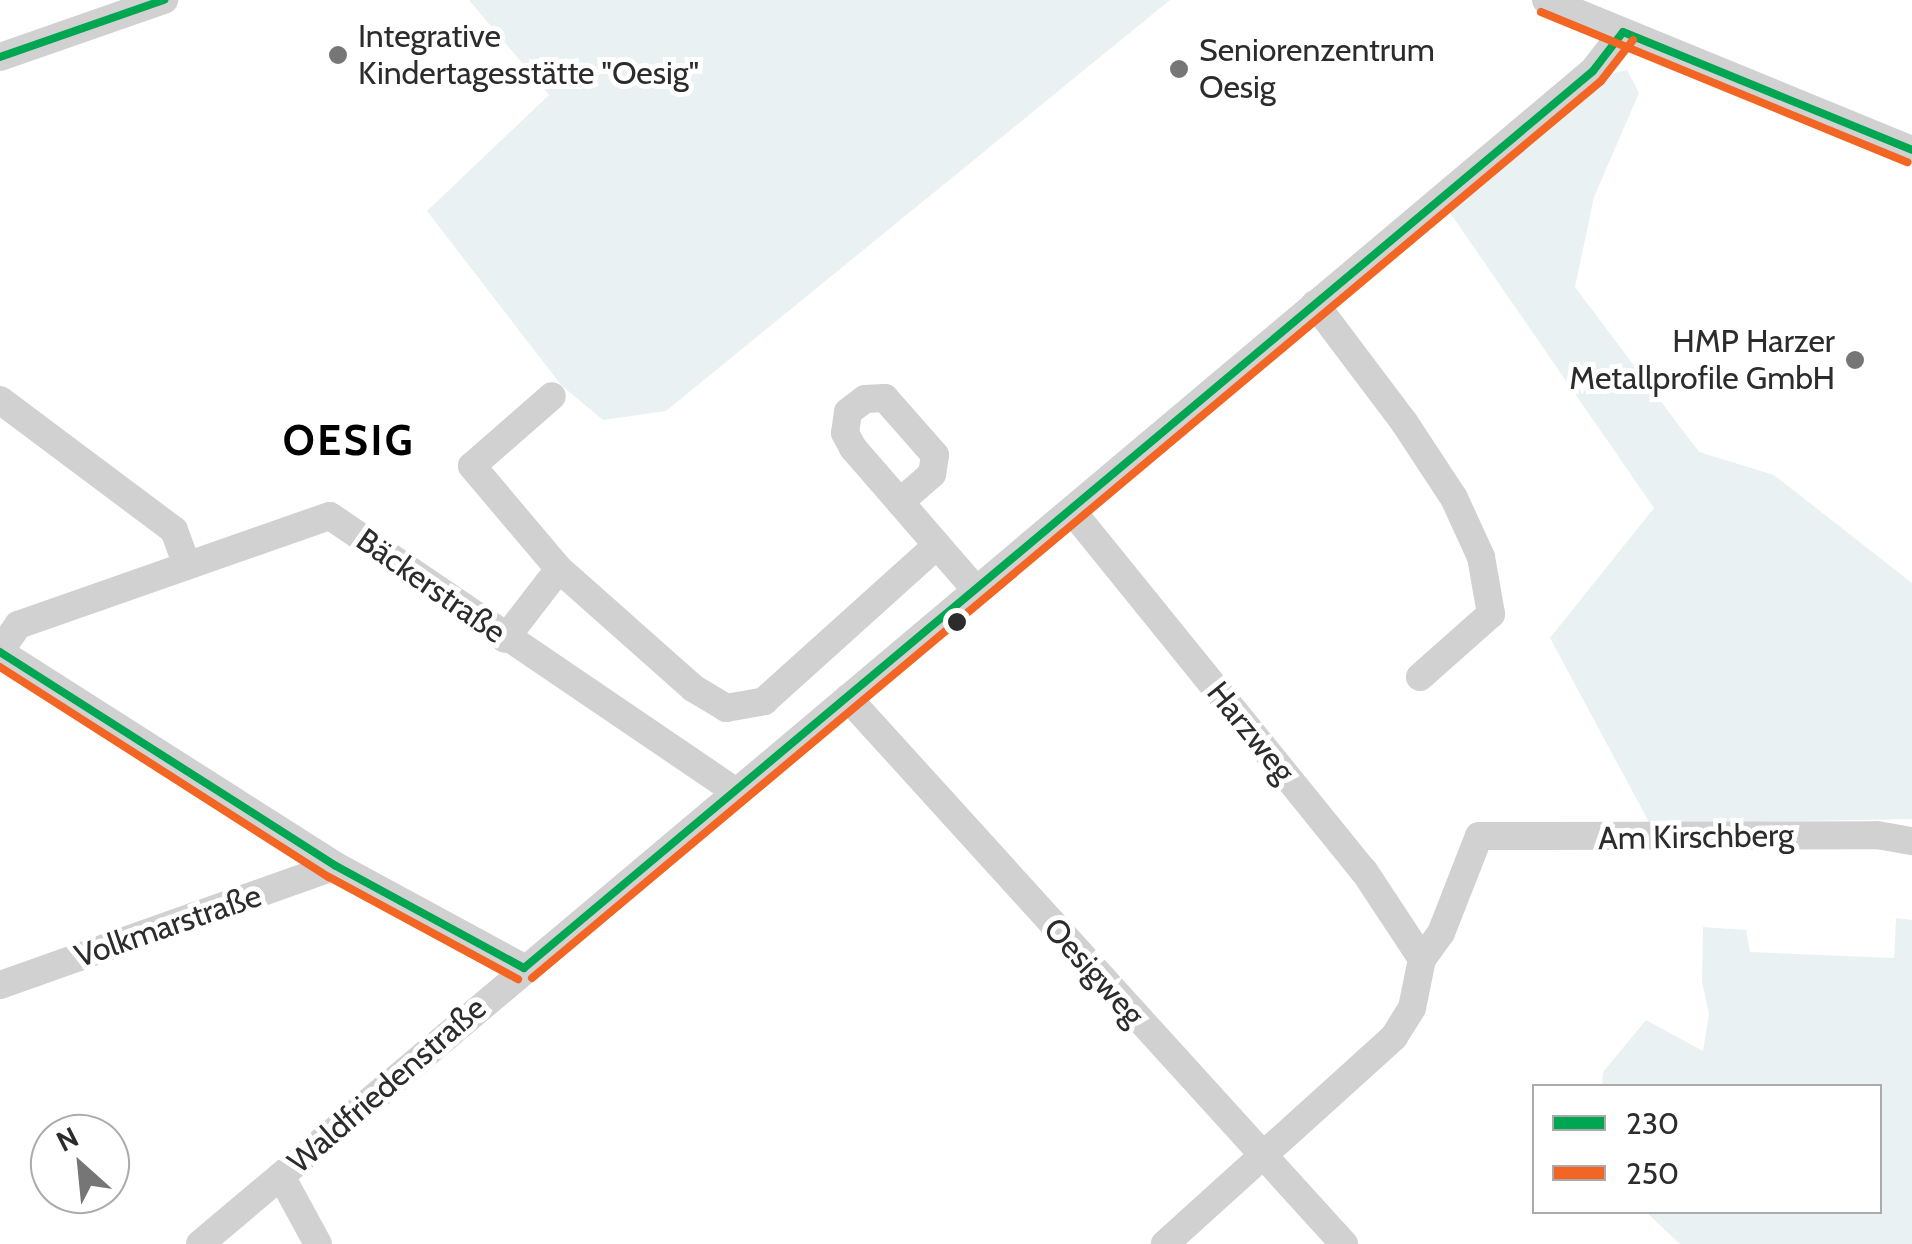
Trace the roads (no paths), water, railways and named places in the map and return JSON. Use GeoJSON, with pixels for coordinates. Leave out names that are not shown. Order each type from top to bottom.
{"type":"FeatureCollection","features":[{"type":"Feature","properties":{"kind":"street"},"geometry":{"type":"LineString","coordinates":[[0,57],[164,0]]}},
{"type":"Feature","properties":{"kind":"street"},"geometry":{"type":"LineString","coordinates":[[1546,0],[1912,150]]}},
{"type":"Feature","properties":{"kind":"street","name":"Waldfriedenstraße"},"geometry":{"type":"LineString","coordinates":[[200,1244],[733,790],[1072,511],[1593,71],[1623,32]]}},
{"type":"Feature","properties":{"kind":"street"},"geometry":{"type":"LineString","coordinates":[[1315,304],[1414,437],[1481,557],[1490,614],[1420,677]]}},
{"type":"Feature","properties":{"kind":"street"},"geometry":{"type":"LineString","coordinates":[[552,396],[472,466],[559,569],[692,688],[726,708],[747,708],[764,701],[938,545]]}},
{"type":"Feature","properties":{"kind":"street"},"geometry":{"type":"LineString","coordinates":[[0,400],[174,530],[187,566]]}},
{"type":"Feature","properties":{"kind":"street"},"geometry":{"type":"LineString","coordinates":[[900,502],[976,591]]}},
{"type":"Feature","properties":{"kind":"street","name":"Harzweg"},"geometry":{"type":"LineString","coordinates":[[1072,511],[1364,871],[1422,959]]}},
{"type":"Feature","properties":{"kind":"street","name":"Bäckerstraße"},"geometry":{"type":"LineString","coordinates":[[0,652],[18,625],[330,516],[505,639],[733,790]]}},
{"type":"Feature","properties":{"kind":"street"},"geometry":{"type":"LineString","coordinates":[[505,639],[559,569]]}},
{"type":"Feature","properties":{"kind":"street"},"geometry":{"type":"LineString","coordinates":[[0,652],[336,866],[524,968]]}},
{"type":"Feature","properties":{"kind":"street","name":"Oesigweg"},"geometry":{"type":"LineString","coordinates":[[848,698],[1344,1244]]}},
{"type":"Feature","properties":{"kind":"street","name":"Am Kirschberg"},"geometry":{"type":"LineString","coordinates":[[1422,959],[1441,934],[1479,836],[1876,836],[1912,841]]}},
{"type":"Feature","properties":{"kind":"street","name":"Volkmarstraße"},"geometry":{"type":"LineString","coordinates":[[0,985],[336,866]]}},
{"type":"Feature","properties":{"kind":"street"},"geometry":{"type":"LineString","coordinates":[[1165,1244],[1404,1025],[1422,959]]}},
{"type":"Feature","properties":{"kind":"street"},"geometry":{"type":"LineString","coordinates":[[281,1176],[318,1244]]}},
{"type":"Feature","properties":{"kind":"place","name":"Integrative Kindertagesstätte \"Oesig\""},"geometry":{"type":"Point","coordinates":[338,55]}},
{"type":"Feature","properties":{"kind":"place","name":"Seniorenzentrum Oesig"},"geometry":{"type":"Point","coordinates":[1179,69]}},
{"type":"Feature","properties":{"kind":"place","name":"HMP Harzer Metallprofile GmbH"},"geometry":{"type":"Point","coordinates":[1855,360]}},
{"type":"Feature","properties":{"kind":"district","name":"OESIG"},"geometry":{"type":"Point","coordinates":[349,440]}}]}
